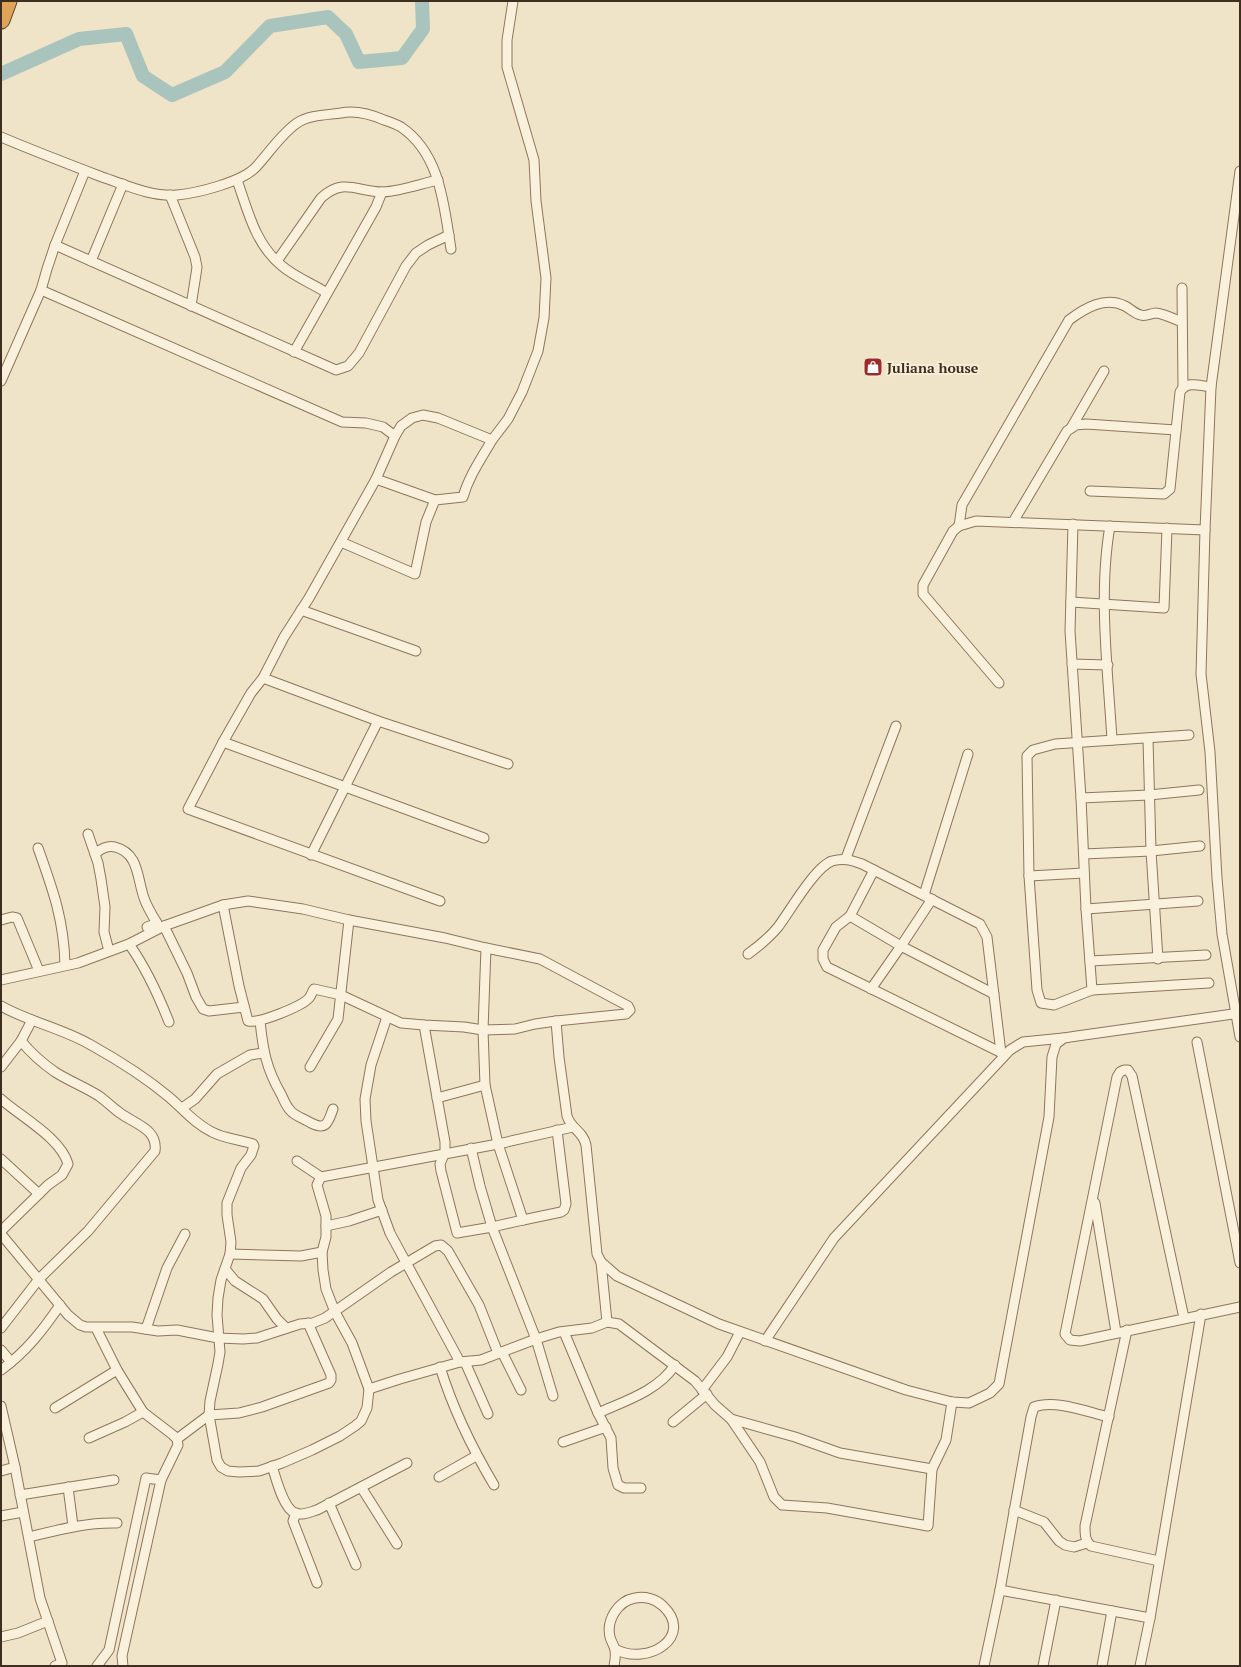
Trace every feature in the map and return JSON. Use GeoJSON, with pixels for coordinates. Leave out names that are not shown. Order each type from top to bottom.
{"type":"FeatureCollection","features":[{"type":"Feature","properties":{"kind":"highway"},"geometry":{"type":"LineString","coordinates":[[1,20],[8,1]]}},
{"type":"Feature","properties":{"kind":"street"},"geometry":{"type":"LineString","coordinates":[[376,479],[435,500],[463,497],[467,484],[477,465],[492,440],[508,419],[522,392],[538,351],[544,318],[546,278],[536,201],[534,160],[507,67],[507,40],[513,1]]}},
{"type":"Feature","properties":{"kind":"street"},"geometry":{"type":"LineString","coordinates":[[1,137],[46,157],[123,184],[157,195],[178,195],[237,180],[255,168],[297,122],[310,117],[353,111],[376,116],[400,127],[413,138],[426,156],[438,180],[451,249]]}},
{"type":"Feature","properties":{"kind":"street"},"geometry":{"type":"LineString","coordinates":[[1,381],[41,290],[46,269],[85,170]]}},
{"type":"Feature","properties":{"kind":"street"},"geometry":{"type":"LineString","coordinates":[[1240,171],[1211,387],[1205,530],[1202,674],[1210,752],[1217,878],[1222,934],[1238,1013],[1240,1037]]}},
{"type":"Feature","properties":{"kind":"street"},"geometry":{"type":"LineString","coordinates":[[237,180],[256,235],[267,252],[283,267],[327,293]]}},
{"type":"Feature","properties":{"kind":"street"},"geometry":{"type":"LineString","coordinates":[[277,261],[321,198],[329,191],[339,187],[382,192],[438,180]]}},
{"type":"Feature","properties":{"kind":"street"},"geometry":{"type":"LineString","coordinates":[[91,261],[123,184]]}},
{"type":"Feature","properties":{"kind":"street"},"geometry":{"type":"LineString","coordinates":[[294,352],[376,207],[382,192]]}},
{"type":"Feature","properties":{"kind":"street"},"geometry":{"type":"LineString","coordinates":[[170,195],[195,257],[197,267],[190,306]]}},
{"type":"Feature","properties":{"kind":"street"},"geometry":{"type":"LineString","coordinates":[[55,245],[336,370],[348,366],[359,353],[406,266],[416,253],[428,245],[449,235]]}},
{"type":"Feature","properties":{"kind":"street"},"geometry":{"type":"LineString","coordinates":[[1090,491],[1164,494],[1170,489],[1180,392],[1183,387],[1182,288]]}},
{"type":"Feature","properties":{"kind":"street"},"geometry":{"type":"LineString","coordinates":[[41,290],[342,422],[366,423],[383,427],[396,436]]}},
{"type":"Feature","properties":{"kind":"street"},"geometry":{"type":"LineString","coordinates":[[959,526],[962,505],[1069,320],[1082,310],[1098,303],[1109,302],[1124,305],[1136,314],[1142,316],[1154,313],[1182,322]]}},
{"type":"Feature","properties":{"kind":"street"},"geometry":{"type":"LineString","coordinates":[[1013,522],[1104,371]]}},
{"type":"Feature","properties":{"kind":"street"},"geometry":{"type":"LineString","coordinates":[[1183,387],[1189,384],[1211,387]]}},
{"type":"Feature","properties":{"kind":"street"},"geometry":{"type":"LineString","coordinates":[[440,901],[188,809],[223,742],[251,693],[263,678],[284,637],[341,542],[376,479],[401,426],[412,418],[423,415],[438,418],[492,440]]}},
{"type":"Feature","properties":{"kind":"street"},"geometry":{"type":"LineString","coordinates":[[1071,428],[1086,424],[1176,430]]}},
{"type":"Feature","properties":{"kind":"street"},"geometry":{"type":"LineString","coordinates":[[341,542],[415,574],[426,522],[435,500]]}},
{"type":"Feature","properties":{"kind":"street"},"geometry":{"type":"LineString","coordinates":[[999,684],[923,594],[923,585],[953,531],[959,526],[976,521],[1205,530]]}},
{"type":"Feature","properties":{"kind":"street"},"geometry":{"type":"LineString","coordinates":[[1073,524],[1070,630],[1092,990]]}},
{"type":"Feature","properties":{"kind":"street"},"geometry":{"type":"LineString","coordinates":[[1110,526],[1107,544],[1105,605],[1112,740]]}},
{"type":"Feature","properties":{"kind":"street"},"geometry":{"type":"LineString","coordinates":[[1071,602],[1164,608],[1167,528]]}},
{"type":"Feature","properties":{"kind":"street"},"geometry":{"type":"LineString","coordinates":[[301,610],[416,651]]}},
{"type":"Feature","properties":{"kind":"street"},"geometry":{"type":"LineString","coordinates":[[1072,664],[1108,665]]}},
{"type":"Feature","properties":{"kind":"street"},"geometry":{"type":"LineString","coordinates":[[263,678],[378,721],[508,764]]}},
{"type":"Feature","properties":{"kind":"street"},"geometry":{"type":"LineString","coordinates":[[311,855],[378,721]]}},
{"type":"Feature","properties":{"kind":"street"},"geometry":{"type":"LineString","coordinates":[[846,858],[896,726]]}},
{"type":"Feature","properties":{"kind":"street"},"geometry":{"type":"LineString","coordinates":[[1189,735],[1148,739],[1055,744],[1037,748],[1028,756],[1029,876],[1037,990],[1041,1003],[1054,1005],[1092,990],[1209,983]]}},
{"type":"Feature","properties":{"kind":"street"},"geometry":{"type":"LineString","coordinates":[[1148,739],[1151,851],[1158,959]]}},
{"type":"Feature","properties":{"kind":"street"},"geometry":{"type":"LineString","coordinates":[[223,742],[484,838]]}},
{"type":"Feature","properties":{"kind":"street"},"geometry":{"type":"LineString","coordinates":[[871,989],[901,946],[928,897],[968,754]]}},
{"type":"Feature","properties":{"kind":"street"},"geometry":{"type":"LineString","coordinates":[[1081,798],[1149,795],[1199,790]]}},
{"type":"Feature","properties":{"kind":"street"},"geometry":{"type":"LineString","coordinates":[[88,834],[95,854],[103,890],[105,907],[104,932],[109,951]]}},
{"type":"Feature","properties":{"kind":"street"},"geometry":{"type":"LineString","coordinates":[[95,854],[99,850],[112,846],[126,852],[134,859],[144,898],[157,923],[144,929],[139,938]]}},
{"type":"Feature","properties":{"kind":"street"},"geometry":{"type":"LineString","coordinates":[[1084,854],[1151,851],[1200,846]]}},
{"type":"Feature","properties":{"kind":"street"},"geometry":{"type":"LineString","coordinates":[[38,848],[56,899],[61,920],[65,965]]}},
{"type":"Feature","properties":{"kind":"street"},"geometry":{"type":"LineString","coordinates":[[748,954],[764,942],[777,928],[820,868],[831,862],[846,858],[874,870],[980,924],[984,929],[987,938],[1003,1054]]}},
{"type":"Feature","properties":{"kind":"street"},"geometry":{"type":"LineString","coordinates":[[874,870],[850,916],[836,927],[823,950],[823,959],[827,967],[1003,1054]]}},
{"type":"Feature","properties":{"kind":"street"},"geometry":{"type":"LineString","coordinates":[[1029,876],[1084,873]]}},
{"type":"Feature","properties":{"kind":"street"},"geometry":{"type":"LineString","coordinates":[[1,980],[78,963],[128,944],[164,926],[223,905],[248,901],[303,909],[349,920],[445,938],[540,959],[628,1006],[630,1010],[626,1014],[556,1021],[514,1029],[483,1030],[400,1022],[341,995],[314,990],[308,999],[282,1013],[260,1021],[248,1021],[223,905]]}},
{"type":"Feature","properties":{"kind":"street"},"geometry":{"type":"LineString","coordinates":[[1086,909],[1198,902]]}},
{"type":"Feature","properties":{"kind":"street"},"geometry":{"type":"LineString","coordinates":[[1,920],[12,916],[17,918],[39,971]]}},
{"type":"Feature","properties":{"kind":"street"},"geometry":{"type":"LineString","coordinates":[[850,916],[901,946],[994,994]]}},
{"type":"Feature","properties":{"kind":"street"},"geometry":{"type":"LineString","coordinates":[[310,1067],[338,1019],[349,920]]}},
{"type":"Feature","properties":{"kind":"street"},"geometry":{"type":"LineString","coordinates":[[164,926],[203,1009],[209,1011],[244,1006]]}},
{"type":"Feature","properties":{"kind":"street"},"geometry":{"type":"LineString","coordinates":[[128,944],[140,959],[150,977],[169,1022]]}},
{"type":"Feature","properties":{"kind":"street"},"geometry":{"type":"LineString","coordinates":[[486,948],[483,1030],[485,1085],[498,1144],[523,1220]]}},
{"type":"Feature","properties":{"kind":"street"},"geometry":{"type":"LineString","coordinates":[[1090,961],[1206,956]]}},
{"type":"Feature","properties":{"kind":"street"},"geometry":{"type":"LineString","coordinates":[[1,1006],[90,1044],[137,1073],[182,1108],[192,1119],[210,1132],[236,1141],[253,1144],[254,1146],[251,1155],[241,1168],[227,1203],[227,1215],[231,1242],[230,1254],[221,1280],[218,1298],[217,1315],[220,1352],[210,1402],[209,1415],[217,1460],[222,1467],[228,1471],[259,1471],[272,1466],[340,1436],[355,1426],[365,1416],[369,1389],[352,1343],[335,1312],[326,1289],[322,1252],[326,1237],[326,1226],[324,1210],[317,1185],[321,1177]]}},
{"type":"Feature","properties":{"kind":"street"},"geometry":{"type":"LineString","coordinates":[[766,1341],[834,1238],[1003,1054],[1014,1046],[1023,1042],[1064,1038],[1238,1013]]}},
{"type":"Feature","properties":{"kind":"street"},"geometry":{"type":"LineString","coordinates":[[387,1017],[371,1065],[365,1099],[366,1121],[378,1200],[390,1232],[406,1263],[463,1362],[488,1414]]}},
{"type":"Feature","properties":{"kind":"street"},"geometry":{"type":"LineString","coordinates":[[1,1067],[21,1041],[32,1020]]}},
{"type":"Feature","properties":{"kind":"street"},"geometry":{"type":"LineString","coordinates":[[260,1021],[263,1053],[272,1079],[291,1112],[318,1126],[324,1126],[328,1124],[333,1108]]}},
{"type":"Feature","properties":{"kind":"street"},"geometry":{"type":"LineString","coordinates":[[556,1021],[567,1116],[569,1122],[584,1138],[586,1145],[607,1322]]}},
{"type":"Feature","properties":{"kind":"street"},"geometry":{"type":"LineString","coordinates":[[424,1025],[445,1142],[445,1152],[440,1164],[441,1171],[457,1233],[492,1227],[561,1212],[564,1210],[566,1204],[557,1130]]}},
{"type":"Feature","properties":{"kind":"street"},"geometry":{"type":"LineString","coordinates":[[601,1262],[617,1276],[719,1324],[740,1332],[906,1390],[952,1402],[969,1403],[981,1398],[990,1393],[999,1384],[1049,1117],[1052,1057],[1056,1044],[1064,1038]]}},
{"type":"Feature","properties":{"kind":"street"},"geometry":{"type":"LineString","coordinates":[[1,1328],[39,1279],[88,1231],[155,1151],[156,1143],[150,1134],[138,1123],[120,1113],[99,1096],[55,1072],[40,1061],[21,1041]]}},
{"type":"Feature","properties":{"kind":"street"},"geometry":{"type":"LineString","coordinates":[[1197,1042],[1240,1263]]}},
{"type":"Feature","properties":{"kind":"street"},"geometry":{"type":"LineString","coordinates":[[182,1108],[195,1098],[217,1074],[250,1055],[263,1053]]}},
{"type":"Feature","properties":{"kind":"street"},"geometry":{"type":"LineString","coordinates":[[1184,1318],[1132,1076],[1128,1070],[1124,1070],[1120,1072],[1117,1077],[1094,1197],[1065,1334],[1070,1340],[1080,1341],[1116,1332],[1240,1307]]}},
{"type":"Feature","properties":{"kind":"street"},"geometry":{"type":"LineString","coordinates":[[437,1098],[485,1085]]}},
{"type":"Feature","properties":{"kind":"street"},"geometry":{"type":"LineString","coordinates":[[1,1100],[48,1137],[63,1152],[68,1164],[62,1175],[38,1194],[1,1233],[60,1305],[80,1325],[96,1328],[132,1327],[158,1331],[177,1330],[218,1338],[257,1338],[286,1328],[325,1318],[391,1272],[436,1246],[441,1245],[445,1247],[478,1306],[500,1353],[521,1390]]}},
{"type":"Feature","properties":{"kind":"street"},"geometry":{"type":"LineString","coordinates":[[297,1161],[321,1177],[445,1152],[498,1144],[573,1127]]}},
{"type":"Feature","properties":{"kind":"street"},"geometry":{"type":"LineString","coordinates":[[471,1148],[492,1227],[536,1339],[553,1396]]}},
{"type":"Feature","properties":{"kind":"street"},"geometry":{"type":"LineString","coordinates":[[1,1160],[38,1194]]}},
{"type":"Feature","properties":{"kind":"street"},"geometry":{"type":"LineString","coordinates":[[1094,1197],[1116,1332]]}},
{"type":"Feature","properties":{"kind":"street"},"geometry":{"type":"LineString","coordinates":[[326,1226],[349,1221],[382,1210]]}},
{"type":"Feature","properties":{"kind":"street"},"geometry":{"type":"LineString","coordinates":[[146,1329],[167,1268],[185,1234]]}},
{"type":"Feature","properties":{"kind":"street"},"geometry":{"type":"LineString","coordinates":[[230,1254],[301,1256],[322,1252]]}},
{"type":"Feature","properties":{"kind":"street"},"geometry":{"type":"LineString","coordinates":[[225,1269],[235,1281],[263,1299],[277,1319],[286,1328]]}},
{"type":"Feature","properties":{"kind":"street"},"geometry":{"type":"LineString","coordinates":[[1,1370],[20,1355],[42,1331],[60,1305]]}},
{"type":"Feature","properties":{"kind":"street"},"geometry":{"type":"LineString","coordinates":[[1140,1666],[1150,1618],[1201,1314]]}},
{"type":"Feature","properties":{"kind":"street"},"geometry":{"type":"LineString","coordinates":[[369,1389],[440,1367],[482,1360],[536,1339],[564,1332],[592,1328],[607,1322],[619,1324],[695,1381],[715,1405],[731,1419],[760,1462],[774,1497],[782,1504],[827,1508],[928,1526],[932,1469],[946,1440],[952,1402]]}},
{"type":"Feature","properties":{"kind":"street"},"geometry":{"type":"LineString","coordinates":[[177,1439],[209,1415],[238,1412],[262,1407],[329,1383],[331,1380],[331,1374],[308,1323]]}},
{"type":"Feature","properties":{"kind":"street"},"geometry":{"type":"LineString","coordinates":[[96,1328],[117,1370],[143,1412],[173,1435],[177,1439],[178,1445],[161,1480],[122,1656],[123,1666]]}},
{"type":"Feature","properties":{"kind":"street"},"geometry":{"type":"LineString","coordinates":[[1087,1543],[1085,1526],[1127,1330]]}},
{"type":"Feature","properties":{"kind":"street"},"geometry":{"type":"LineString","coordinates":[[564,1332],[598,1413],[606,1427],[612,1444],[614,1468],[618,1485],[624,1488],[641,1488]]}},
{"type":"Feature","properties":{"kind":"street"},"geometry":{"type":"LineString","coordinates":[[674,1422],[704,1392],[727,1357],[740,1332]]}},
{"type":"Feature","properties":{"kind":"street"},"geometry":{"type":"LineString","coordinates":[[1,1350],[11,1362]]}},
{"type":"Feature","properties":{"kind":"street"},"geometry":{"type":"LineString","coordinates":[[598,1413],[647,1391],[665,1378],[675,1365]]}},
{"type":"Feature","properties":{"kind":"street"},"geometry":{"type":"LineString","coordinates":[[440,1367],[452,1401],[476,1456],[494,1485]]}},
{"type":"Feature","properties":{"kind":"street"},"geometry":{"type":"LineString","coordinates":[[55,1408],[117,1370]]}},
{"type":"Feature","properties":{"kind":"street"},"geometry":{"type":"LineString","coordinates":[[984,1666],[1000,1590],[1034,1407],[1042,1404],[1053,1404],[1108,1417]]}},
{"type":"Feature","properties":{"kind":"street"},"geometry":{"type":"LineString","coordinates":[[1,1406],[4,1425],[15,1468],[40,1598],[62,1663],[55,1666]]}},
{"type":"Feature","properties":{"kind":"street"},"geometry":{"type":"LineString","coordinates":[[89,1438],[125,1422],[143,1412]]}},
{"type":"Feature","properties":{"kind":"street"},"geometry":{"type":"LineString","coordinates":[[731,1419],[795,1437],[840,1453],[932,1469]]}},
{"type":"Feature","properties":{"kind":"street"},"geometry":{"type":"LineString","coordinates":[[563,1442],[606,1427]]}},
{"type":"Feature","properties":{"kind":"street"},"geometry":{"type":"LineString","coordinates":[[439,1477],[476,1456]]}},
{"type":"Feature","properties":{"kind":"street"},"geometry":{"type":"LineString","coordinates":[[272,1466],[284,1500],[289,1509],[301,1514],[317,1510],[407,1463]]}},
{"type":"Feature","properties":{"kind":"street"},"geometry":{"type":"LineString","coordinates":[[1,1470],[15,1468]]}},
{"type":"Feature","properties":{"kind":"street"},"geometry":{"type":"LineString","coordinates":[[97,1666],[108,1650],[146,1478],[161,1480]]}},
{"type":"Feature","properties":{"kind":"street"},"geometry":{"type":"LineString","coordinates":[[20,1495],[114,1480]]}},
{"type":"Feature","properties":{"kind":"street"},"geometry":{"type":"LineString","coordinates":[[68,1487],[73,1526]]}},
{"type":"Feature","properties":{"kind":"street"},"geometry":{"type":"LineString","coordinates":[[361,1487],[397,1544]]}},
{"type":"Feature","properties":{"kind":"street"},"geometry":{"type":"LineString","coordinates":[[329,1503],[356,1565]]}},
{"type":"Feature","properties":{"kind":"street"},"geometry":{"type":"LineString","coordinates":[[1014,1510],[1044,1522],[1059,1542],[1065,1545],[1074,1547],[1087,1543],[1091,1546],[1159,1561]]}},
{"type":"Feature","properties":{"kind":"street"},"geometry":{"type":"LineString","coordinates":[[1,1516],[23,1512]]}},
{"type":"Feature","properties":{"kind":"street"},"geometry":{"type":"LineString","coordinates":[[296,1513],[294,1521],[317,1583]]}},
{"type":"Feature","properties":{"kind":"street"},"geometry":{"type":"LineString","coordinates":[[29,1537],[73,1526],[103,1522],[117,1523]]}},
{"type":"Feature","properties":{"kind":"street"},"geometry":{"type":"LineString","coordinates":[[1000,1590],[1150,1618]]}},
{"type":"Feature","properties":{"kind":"street"},"geometry":{"type":"LineString","coordinates":[[614,1666],[615,1649],[609,1629],[612,1615],[622,1604],[635,1598],[642,1597],[656,1601],[667,1610],[673,1623],[674,1630],[670,1644],[661,1655],[654,1659],[640,1662],[626,1658],[615,1649]]}},
{"type":"Feature","properties":{"kind":"street"},"geometry":{"type":"LineString","coordinates":[[1044,1666],[1056,1600]]}},
{"type":"Feature","properties":{"kind":"street"},"geometry":{"type":"LineString","coordinates":[[1102,1666],[1112,1611]]}},
{"type":"Feature","properties":{"kind":"street"},"geometry":{"type":"LineString","coordinates":[[1,1637],[18,1633],[48,1621]]}},
{"type":"Feature","properties":{"kind":"waterway"},"geometry":{"type":"LineString","coordinates":[[1,74],[79,39],[126,34],[143,76],[172,95],[225,72],[270,26],[328,17],[346,34],[359,62],[402,58],[423,29],[422,1]]}},
{"type":"Feature","properties":{"kind":"place","name":"Juliana house"},"geometry":{"type":"Point","coordinates":[873,367]}}]}
